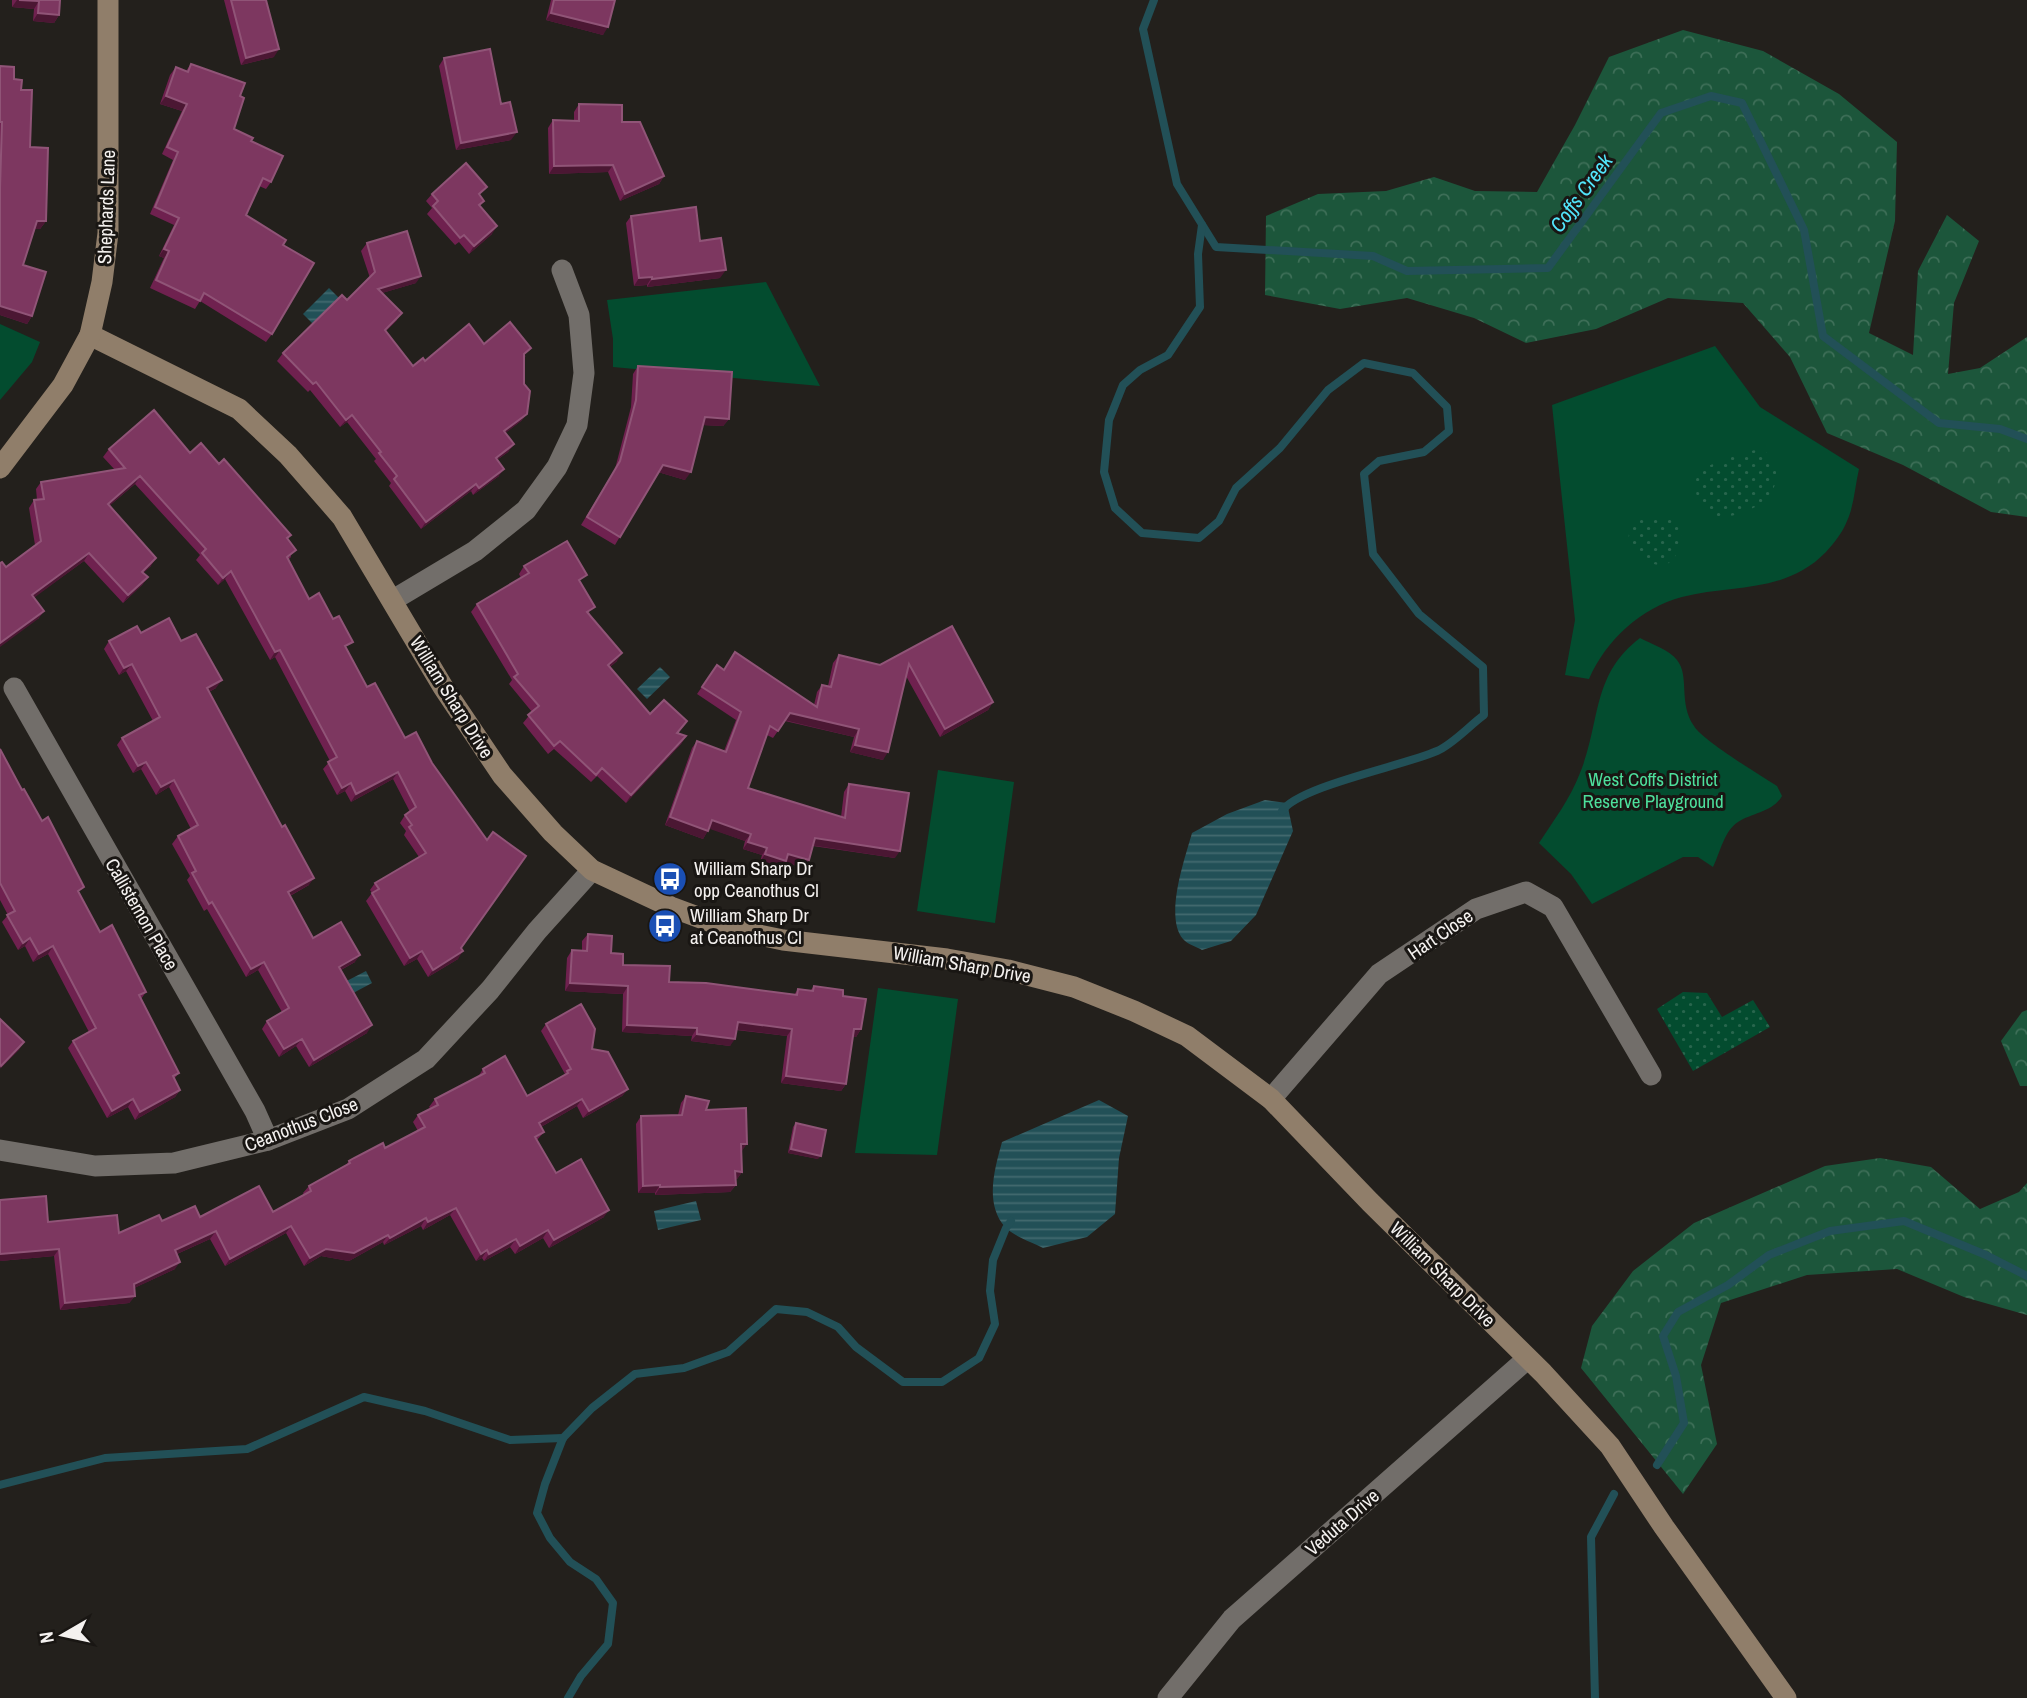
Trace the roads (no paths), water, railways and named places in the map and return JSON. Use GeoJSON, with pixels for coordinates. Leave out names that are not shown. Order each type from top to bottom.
{"type":"FeatureCollection","features":[{"type":"Feature","properties":{"kind":"street","name":"Shephards Lane"},"geometry":{"type":"LineString","coordinates":[[0,468],[63,385],[90,335],[102,282],[108,233],[108,0]]}},
{"type":"Feature","properties":{"kind":"street"},"geometry":{"type":"LineString","coordinates":[[393,600],[475,551],[526,510],[557,467],[578,425],[584,373],[579,315],[562,270]]}},
{"type":"Feature","properties":{"kind":"street","name":"William Sharp Drive"},"geometry":{"type":"LineString","coordinates":[[90,335],[239,409],[288,455],[342,517],[443,687],[502,775],[553,834],[592,870],[671,907],[730,929],[783,940],[947,959],[1074,986],[1187,1036],[1271,1099],[1611,1446],[1664,1527],[1786,1698]]}},
{"type":"Feature","properties":{"kind":"street","name":"Callistemon Place"},"geometry":{"type":"LineString","coordinates":[[14,688],[255,1111],[268,1140]]}},
{"type":"Feature","properties":{"kind":"street","name":"Ceanothus Close"},"geometry":{"type":"LineString","coordinates":[[0,1150],[95,1166],[174,1163],[268,1140],[348,1109],[426,1059],[490,990],[537,931],[592,870]]}},
{"type":"Feature","properties":{"kind":"street","name":"Hart Close"},"geometry":{"type":"LineString","coordinates":[[1271,1099],[1380,974],[1476,909],[1526,892],[1553,907],[1651,1075]]}},
{"type":"Feature","properties":{"kind":"street","name":"Veduta Drive"},"geometry":{"type":"LineString","coordinates":[[1168,1698],[1232,1619],[1527,1359]]}},
{"type":"Feature","properties":{"kind":"water"},"geometry":{"type":"Polygon","coordinates":[[[329,288],[339,298],[313,324],[303,314],[329,288]]]}},
{"type":"Feature","properties":{"kind":"water"},"geometry":{"type":"Polygon","coordinates":[[[660,667],[670,677],[647,699],[637,689],[660,667]]]}},
{"type":"Feature","properties":{"kind":"water"},"geometry":{"type":"Polygon","coordinates":[[[1265,800],[1287,803],[1293,831],[1256,915],[1231,941],[1202,950],[1189,944],[1183,939],[1175,917],[1181,872],[1192,833],[1227,814],[1265,800]]]}},
{"type":"Feature","properties":{"kind":"water"},"geometry":{"type":"Polygon","coordinates":[[[366,971],[372,983],[340,1000],[333,988],[366,971]]]}},
{"type":"Feature","properties":{"kind":"water"},"geometry":{"type":"Polygon","coordinates":[[[1099,1100],[1128,1116],[1119,1158],[1115,1214],[1087,1237],[1043,1248],[1013,1233],[999,1218],[993,1196],[994,1174],[1002,1142],[1099,1100]]]}},
{"type":"Feature","properties":{"kind":"water"},"geometry":{"type":"Polygon","coordinates":[[[696,1201],[701,1220],[658,1230],[654,1211],[696,1201]]]}},
{"type":"Feature","properties":{"kind":"waterway","name":"Coffs Creek"},"geometry":{"type":"LineString","coordinates":[[1154,0],[1143,29],[1177,184],[1216,247],[1373,256],[1407,271],[1548,268],[1661,113],[1711,96],[1742,103],[1804,230],[1823,336],[1939,423],[2000,429],[2027,439]]}},
{"type":"Feature","properties":{"kind":"waterway"},"geometry":{"type":"LineString","coordinates":[[1202,225],[1198,254],[1200,307],[1168,355],[1140,370],[1123,385],[1109,420],[1104,472],[1115,508],[1142,533],[1199,538],[1219,521],[1236,488],[1280,448],[1328,390],[1364,363],[1413,373],[1447,407],[1449,431],[1424,452],[1379,461],[1364,474],[1373,554],[1419,614],[1483,667],[1484,715],[1449,744],[1421,757],[1309,793],[1282,811]]}},
{"type":"Feature","properties":{"kind":"waterway"},"geometry":{"type":"LineString","coordinates":[[568,1698],[581,1676],[608,1644],[613,1603],[596,1579],[570,1562],[550,1538],[537,1513],[563,1438],[592,1408],[635,1374],[684,1368],[728,1352],[776,1309],[807,1312],[838,1327],[856,1347],[903,1382],[942,1382],[979,1358],[995,1324],[990,1291],[993,1260],[1011,1221]]}},
{"type":"Feature","properties":{"kind":"waterway"},"geometry":{"type":"LineString","coordinates":[[1657,1465],[1684,1423],[1676,1376],[1663,1336],[1678,1312],[1728,1285],[1769,1255],[1830,1231],[1904,1221],[1986,1255],[2027,1276]]}},
{"type":"Feature","properties":{"kind":"waterway"},"geometry":{"type":"LineString","coordinates":[[0,1485],[105,1458],[247,1449],[364,1397],[425,1411],[510,1440],[563,1438]]}},
{"type":"Feature","properties":{"kind":"waterway"},"geometry":{"type":"LineString","coordinates":[[1595,1698],[1591,1537],[1614,1494]]}},
{"type":"Feature","properties":{"kind":"place","name":"William Sharp Dr opp Ceanothus Cl"},"geometry":{"type":"Point","coordinates":[670,879]}},
{"type":"Feature","properties":{"kind":"place","name":"William Sharp Dr at Ceanothus Cl"},"geometry":{"type":"Point","coordinates":[665,926]}},
{"type":"Feature","properties":{"kind":"park label","name":"West Coffs District Reserve Playground"},"geometry":{"type":"Point","coordinates":[1653,790]}}]}
